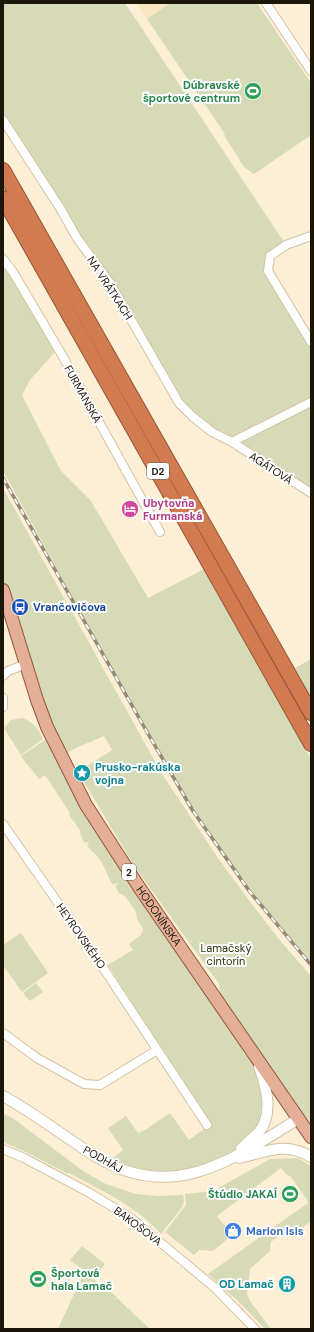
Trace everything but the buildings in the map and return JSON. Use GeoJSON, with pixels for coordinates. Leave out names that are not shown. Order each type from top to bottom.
{"type":"FeatureCollection","features":[{"type":"Feature","properties":{"kind":"highway","name":"D2"},"geometry":{"type":"LineString","coordinates":[[3,170],[311,713]]}},
{"type":"Feature","properties":{"kind":"highway","name":"D2"},"geometry":{"type":"LineString","coordinates":[[3,198],[311,744]]}},
{"type":"Feature","properties":{"kind":"main road","name":"HODONÍNSKA"},"geometry":{"type":"LineString","coordinates":[[3,590],[47,727],[86,805],[120,860],[311,1136]]}},
{"type":"Feature","properties":{"kind":"street"},"geometry":{"type":"LineString","coordinates":[[266,3],[311,71]]}},
{"type":"Feature","properties":{"kind":"street","name":"NA VRÁTKACH"},"geometry":{"type":"LineString","coordinates":[[3,120],[60,208],[77,238],[110,283],[179,403],[212,432],[232,442]]}},
{"type":"Feature","properties":{"kind":"street"},"geometry":{"type":"LineString","coordinates":[[311,236],[286,245],[270,256],[268,271],[311,342]]}},
{"type":"Feature","properties":{"kind":"street","name":"FURMANSKÁ"},"geometry":{"type":"LineString","coordinates":[[3,259],[13,272],[62,355],[160,532]]}},
{"type":"Feature","properties":{"kind":"street"},"geometry":{"type":"LineString","coordinates":[[232,442],[311,402]]}},
{"type":"Feature","properties":{"kind":"street","name":"AGÁTOVÁ"},"geometry":{"type":"LineString","coordinates":[[232,442],[311,493]]}},
{"type":"Feature","properties":{"kind":"street"},"geometry":{"type":"LineString","coordinates":[[3,682],[3,676],[8,671],[26,664]]}},
{"type":"Feature","properties":{"kind":"street"},"geometry":{"type":"LineString","coordinates":[[3,698],[3,707]]}},
{"type":"Feature","properties":{"kind":"street","name":"HEYROVSKÉHO"},"geometry":{"type":"LineString","coordinates":[[3,824],[100,963],[207,1125]]}},
{"type":"Feature","properties":{"kind":"street"},"geometry":{"type":"LineString","coordinates":[[3,1033],[37,1058],[84,1084],[100,1085],[157,1050]]}},
{"type":"Feature","properties":{"kind":"street"},"geometry":{"type":"LineString","coordinates":[[227,1161],[259,1131],[266,1117],[267,1093],[257,1059]]}},
{"type":"Feature","properties":{"kind":"street","name":"PODHÁJ"},"geometry":{"type":"LineString","coordinates":[[3,1096],[30,1111],[94,1156],[114,1167],[132,1174],[156,1177],[178,1177],[200,1172],[227,1161],[298,1119]]}},
{"type":"Feature","properties":{"kind":"street"},"geometry":{"type":"LineString","coordinates":[[227,1161],[278,1148],[299,1150],[311,1157]]}},
{"type":"Feature","properties":{"kind":"street","name":"BAKOŠOVA"},"geometry":{"type":"LineString","coordinates":[[3,1149],[31,1161],[88,1192],[131,1218],[208,1282],[255,1329]]}},
{"type":"Feature","properties":{"kind":"shaded area"},"geometry":{"type":"Polygon","coordinates":[[[136,3],[170,3],[147,19],[136,3]]]}},
{"type":"Feature","properties":{"kind":"green space"},"geometry":{"type":"Polygon","coordinates":[[[3,3],[125,3],[286,245],[270,256],[268,271],[311,342],[311,493],[232,442],[179,403],[110,283],[3,120],[3,3]]]}},
{"type":"Feature","properties":{"kind":"green space","name":"Dúbravské športové centrum"},"geometry":{"type":"Polygon","coordinates":[[[170,3],[257,3],[311,83],[311,135],[254,174],[244,167],[224,135],[225,134],[147,19],[170,3]]]}},
{"type":"Feature","properties":{"kind":"green space"},"geometry":{"type":"Polygon","coordinates":[[[3,265],[10,274],[55,352],[30,380],[22,395],[61,471],[91,501],[148,598],[204,569],[311,759],[311,965],[275,922],[225,855],[168,770],[3,471],[3,265]]]}},
{"type":"Feature","properties":{"kind":"green space","name":"Lamačský cintorín"},"geometry":{"type":"Polygon","coordinates":[[[3,488],[162,774],[218,858],[245,895],[282,943],[311,976],[311,1129],[263,1079],[264,1122],[227,1161],[178,1177],[106,1163],[123,1150],[108,1128],[126,1116],[138,1133],[149,1128],[170,1113],[189,1140],[211,1124],[192,1097],[108,965],[133,950],[129,944],[141,935],[143,930],[137,919],[136,912],[125,896],[119,893],[115,886],[118,884],[113,885],[97,855],[88,847],[87,845],[89,844],[87,842],[85,843],[81,837],[80,830],[69,815],[70,813],[45,775],[39,779],[21,756],[45,740],[52,738],[3,590],[3,488]],[[104,736],[61,756],[223,1010],[219,984],[135,867],[78,772],[112,750],[104,736]]]}},
{"type":"Feature","properties":{"kind":"green space"},"geometry":{"type":"Polygon","coordinates":[[[311,659],[311,697],[295,668],[311,659]]]}},
{"type":"Feature","properties":{"kind":"green space"},"geometry":{"type":"Polygon","coordinates":[[[22,718],[35,726],[43,739],[21,755],[4,728],[11,720],[22,718]]]}},
{"type":"Feature","properties":{"kind":"green space"},"geometry":{"type":"Polygon","coordinates":[[[21,933],[48,973],[22,992],[3,965],[3,945],[21,933]]]}},
{"type":"Feature","properties":{"kind":"green space"},"geometry":{"type":"Polygon","coordinates":[[[36,983],[43,992],[30,1001],[23,993],[36,983]]]}},
{"type":"Feature","properties":{"kind":"green space"},"geometry":{"type":"Polygon","coordinates":[[[3,1113],[14,1119],[83,1171],[106,1184],[136,1194],[158,1196],[183,1195],[183,1206],[161,1234],[130,1207],[105,1192],[69,1173],[68,1174],[3,1142],[3,1113]]]}},
{"type":"Feature","properties":{"kind":"green space"},"geometry":{"type":"Polygon","coordinates":[[[298,1158],[311,1166],[311,1221],[295,1233],[286,1231],[271,1242],[270,1251],[250,1269],[247,1294],[250,1301],[271,1329],[265,1329],[242,1305],[208,1274],[308,1203],[290,1176],[288,1176],[281,1168],[217,1216],[232,1235],[213,1251],[199,1250],[194,1255],[165,1232],[186,1205],[185,1194],[213,1191],[270,1159],[298,1158]]]}},
{"type":"Feature","properties":{"kind":"green space"},"geometry":{"type":"Polygon","coordinates":[[[82,1246],[105,1264],[94,1278],[70,1260],[82,1246]]]}},
{"type":"Feature","properties":{"kind":"green space"},"geometry":{"type":"Polygon","coordinates":[[[84,1272],[117,1297],[114,1301],[117,1298],[150,1329],[58,1329],[84,1272]]]}},
{"type":"Feature","properties":{"kind":"railway"},"geometry":{"type":"LineString","coordinates":[[3,478],[193,811],[250,892],[311,965]]}},
{"type":"Feature","properties":{"kind":"place","name":"Dúbravské športové centrum"},"geometry":{"type":"Point","coordinates":[253,91]}},
{"type":"Feature","properties":{"kind":"place","name":"Ubytovňa Furmanská"},"geometry":{"type":"Point","coordinates":[130,509]}},
{"type":"Feature","properties":{"kind":"place","name":"Vrančovičova"},"geometry":{"type":"Point","coordinates":[20,607]}},
{"type":"Feature","properties":{"kind":"place","name":"Prusko-rakúska vojna"},"geometry":{"type":"Point","coordinates":[82,773]}},
{"type":"Feature","properties":{"kind":"place","name":"Štúdio JAKAÍ"},"geometry":{"type":"Point","coordinates":[290,1194]}},
{"type":"Feature","properties":{"kind":"place","name":"Marion Isis"},"geometry":{"type":"Point","coordinates":[233,1231]}},
{"type":"Feature","properties":{"kind":"place","name":"Športová hala Lamač"},"geometry":{"type":"Point","coordinates":[38,1279]}},
{"type":"Feature","properties":{"kind":"place","name":"OD Lamač"},"geometry":{"type":"Point","coordinates":[287,1284]}}]}
